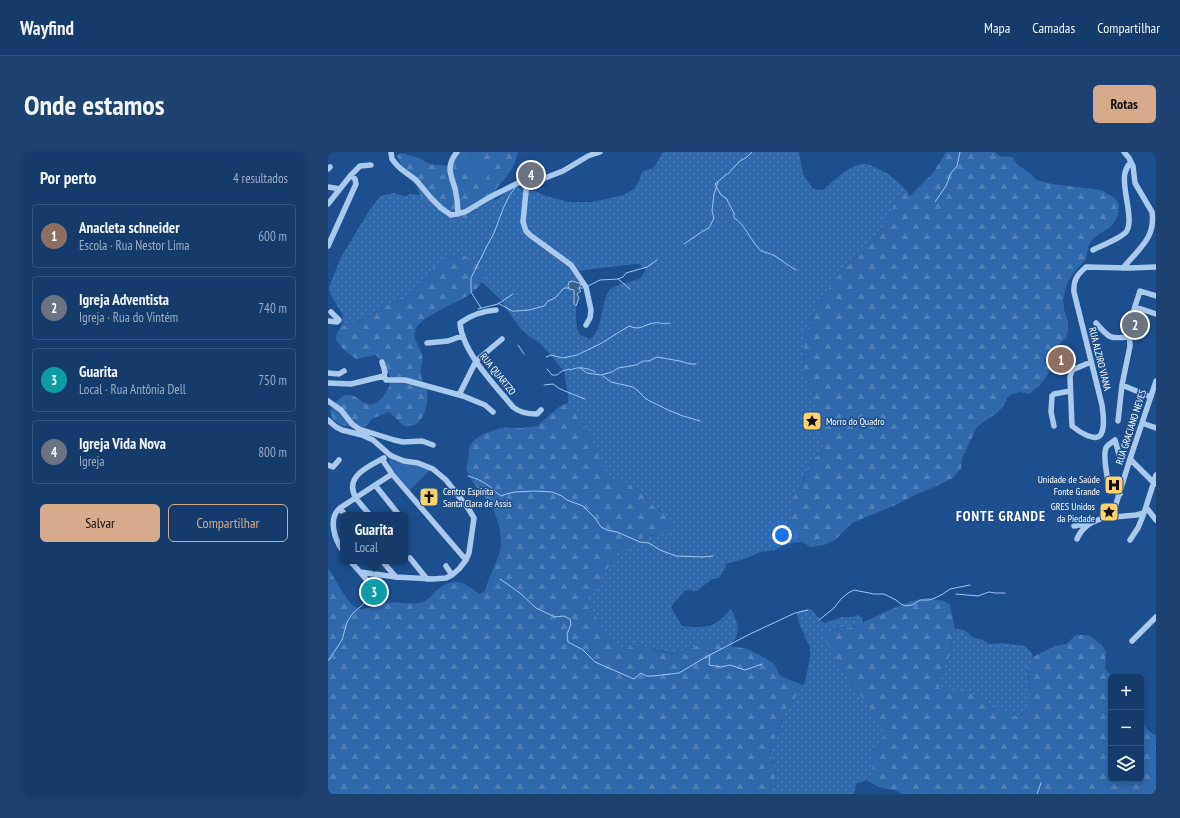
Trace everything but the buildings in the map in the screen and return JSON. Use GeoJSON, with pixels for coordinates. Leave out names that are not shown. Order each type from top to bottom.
{"type":"FeatureCollection","features":[{"type":"Feature","properties":{"kind":"street"},"geometry":{"type":"LineString","coordinates":[[391,152],[392,159],[396,164],[416,180],[431,198],[451,215],[466,212],[490,197],[518,183],[533,178],[545,178],[563,171],[588,156],[600,152]]}},
{"type":"Feature","properties":{"kind":"street"},"geometry":{"type":"LineString","coordinates":[[457,152],[449,168],[457,200],[458,214]]}},
{"type":"Feature","properties":{"kind":"street"},"geometry":{"type":"LineString","coordinates":[[1123,268],[1151,237],[1154,228],[1154,217],[1135,183],[1134,170],[1131,162],[1124,152]]}},
{"type":"Feature","properties":{"kind":"street"},"geometry":{"type":"LineString","coordinates":[[1093,250],[1122,235],[1128,228],[1124,177],[1131,162]]}},
{"type":"Feature","properties":{"kind":"street"},"geometry":{"type":"LineString","coordinates":[[328,204],[360,166],[372,165]]}},
{"type":"Feature","properties":{"kind":"street"},"geometry":{"type":"LineString","coordinates":[[328,246],[356,184],[356,179],[351,175]]}},
{"type":"Feature","properties":{"kind":"street"},"geometry":{"type":"LineString","coordinates":[[527,181],[523,222],[526,231],[571,265],[586,288],[591,310],[590,318],[586,325]]}},
{"type":"Feature","properties":{"kind":"street"},"geometry":{"type":"LineString","coordinates":[[328,187],[340,189]]}},
{"type":"Feature","properties":{"kind":"street","name":"RUA ALZIRO VIANA"},"geometry":{"type":"LineString","coordinates":[[1070,391],[1072,426],[1088,436],[1093,438],[1097,437],[1102,432],[1102,405],[1073,285],[1075,279],[1086,267],[1123,268]]}},
{"type":"Feature","properties":{"kind":"street"},"geometry":{"type":"LineString","coordinates":[[1123,268],[1156,267]]}},
{"type":"Feature","properties":{"kind":"street"},"geometry":{"type":"LineString","coordinates":[[1118,421],[1122,385],[1129,351],[1129,325],[1140,291],[1156,296]]}},
{"type":"Feature","properties":{"kind":"street"},"geometry":{"type":"LineString","coordinates":[[1135,307],[1156,314]]}},
{"type":"Feature","properties":{"kind":"street"},"geometry":{"type":"LineString","coordinates":[[427,343],[448,341],[462,336],[460,323],[475,314],[484,311],[496,310]]}},
{"type":"Feature","properties":{"kind":"street"},"geometry":{"type":"LineString","coordinates":[[328,321],[337,322],[339,320],[331,312]]}},
{"type":"Feature","properties":{"kind":"street"},"geometry":{"type":"LineString","coordinates":[[1096,323],[1106,335],[1111,338],[1129,337]]}},
{"type":"Feature","properties":{"kind":"street","name":"RUA QUARTZO"},"geometry":{"type":"LineString","coordinates":[[462,336],[476,361],[513,407],[517,410],[530,414],[537,414],[541,410]]}},
{"type":"Feature","properties":{"kind":"street"},"geometry":{"type":"LineString","coordinates":[[459,394],[476,361],[502,339]]}},
{"type":"Feature","properties":{"kind":"street"},"geometry":{"type":"LineString","coordinates":[[382,362],[386,380],[405,380],[459,394],[478,401],[492,412]]}},
{"type":"Feature","properties":{"kind":"street"},"geometry":{"type":"LineString","coordinates":[[1054,426],[1051,412],[1052,396],[1054,394],[1070,391],[1070,374],[1072,370],[1091,362]]}},
{"type":"Feature","properties":{"kind":"street"},"geometry":{"type":"LineString","coordinates":[[328,373],[339,374],[344,371]]}},
{"type":"Feature","properties":{"kind":"street"},"geometry":{"type":"LineString","coordinates":[[328,383],[352,384],[384,376]]}},
{"type":"Feature","properties":{"kind":"street","name":"RUA GRACIANO NEVES"},"geometry":{"type":"LineString","coordinates":[[1112,517],[1156,381]]}},
{"type":"Feature","properties":{"kind":"street"},"geometry":{"type":"LineString","coordinates":[[1122,385],[1151,397]]}},
{"type":"Feature","properties":{"kind":"street"},"geometry":{"type":"LineString","coordinates":[[328,401],[341,410],[352,424],[359,429],[403,442],[422,441],[433,445]]}},
{"type":"Feature","properties":{"kind":"street"},"geometry":{"type":"LineString","coordinates":[[328,420],[342,430],[362,435],[373,440],[390,455],[404,461],[418,463],[433,469],[446,480],[474,518],[469,553],[466,560],[452,575],[446,578],[427,579],[396,577],[360,572]]}},
{"type":"Feature","properties":{"kind":"street"},"geometry":{"type":"LineString","coordinates":[[1142,423],[1156,428]]}},
{"type":"Feature","properties":{"kind":"street"},"geometry":{"type":"LineString","coordinates":[[1120,494],[1112,489],[1108,482],[1105,454],[1107,447],[1115,440],[1117,459],[1130,459],[1155,484]]}},
{"type":"Feature","properties":{"kind":"street"},"geometry":{"type":"LineString","coordinates":[[368,512],[356,498],[353,485],[354,479],[356,475],[373,463],[390,455]]}},
{"type":"Feature","properties":{"kind":"street"},"geometry":{"type":"LineString","coordinates":[[382,459],[392,474],[466,560]]}},
{"type":"Feature","properties":{"kind":"street"},"geometry":{"type":"LineString","coordinates":[[328,465],[333,467],[339,460]]}},
{"type":"Feature","properties":{"kind":"street"},"geometry":{"type":"LineString","coordinates":[[340,546],[334,537],[332,530],[332,516],[338,509],[392,474]]}},
{"type":"Feature","properties":{"kind":"street"},"geometry":{"type":"LineString","coordinates":[[1130,540],[1138,528],[1155,484],[1156,475]]}},
{"type":"Feature","properties":{"kind":"street"},"geometry":{"type":"LineString","coordinates":[[375,486],[397,512]]}},
{"type":"Feature","properties":{"kind":"street"},"geometry":{"type":"LineString","coordinates":[[338,509],[342,512]]}},
{"type":"Feature","properties":{"kind":"street"},"geometry":{"type":"LineString","coordinates":[[1074,526],[1103,518],[1136,515],[1145,510]]}},
{"type":"Feature","properties":{"kind":"street"},"geometry":{"type":"LineString","coordinates":[[1145,510],[1156,520]]}},
{"type":"Feature","properties":{"kind":"street"},"geometry":{"type":"LineString","coordinates":[[1077,539],[1080,532],[1088,522]]}},
{"type":"Feature","properties":{"kind":"street"},"geometry":{"type":"LineString","coordinates":[[410,558],[427,579]]}},
{"type":"Feature","properties":{"kind":"street"},"geometry":{"type":"LineString","coordinates":[[353,564],[376,591]]}},
{"type":"Feature","properties":{"kind":"street"},"geometry":{"type":"LineString","coordinates":[[385,564],[396,577]]}},
{"type":"Feature","properties":{"kind":"street"},"geometry":{"type":"LineString","coordinates":[[446,566],[452,575]]}},
{"type":"Feature","properties":{"kind":"street"},"geometry":{"type":"LineString","coordinates":[[1132,641],[1156,617]]}},
{"type":"Feature","properties":{"kind":"green space"},"geometry":{"type":"Polygon","coordinates":[[[456,152],[518,152],[515,163],[495,191],[494,200],[484,205],[468,217],[456,219],[443,214],[420,195],[417,187],[404,170],[397,156],[401,153],[416,157],[430,164],[448,166],[456,152]]]}},
{"type":"Feature","properties":{"kind":"green space"},"geometry":{"type":"Polygon","coordinates":[[[663,152],[799,152],[803,174],[813,189],[823,190],[846,171],[856,166],[865,164],[875,167],[888,174],[903,186],[910,196],[901,194],[883,227],[870,244],[843,270],[833,282],[819,303],[806,332],[803,343],[804,372],[814,394],[821,425],[823,448],[820,454],[811,461],[807,469],[790,514],[796,538],[802,542],[789,543],[775,550],[760,552],[747,558],[725,564],[726,566],[719,578],[712,579],[697,591],[686,590],[671,607],[682,626],[709,626],[720,620],[731,609],[736,620],[738,632],[731,646],[724,645],[718,641],[698,645],[676,654],[640,646],[616,648],[609,640],[586,599],[617,553],[634,541],[656,535],[662,511],[648,501],[636,486],[613,481],[603,468],[583,424],[576,412],[568,403],[564,371],[540,343],[521,329],[502,301],[482,282],[482,271],[467,256],[458,255],[447,258],[432,269],[424,283],[415,292],[403,300],[394,302],[362,320],[341,327],[343,321],[342,314],[331,295],[329,287],[341,257],[380,196],[393,193],[405,196],[411,194],[420,195],[428,201],[468,217],[484,205],[509,190],[518,187],[569,202],[592,202],[624,195],[634,189],[640,179],[641,173],[645,170],[652,169],[663,152]],[[639,264],[578,271],[576,321],[579,333],[590,339],[594,336],[597,331],[606,296],[609,291],[620,284],[637,280],[646,270],[639,264]]]}},
{"type":"Feature","properties":{"kind":"green space"},"geometry":{"type":"Polygon","coordinates":[[[946,152],[995,152],[999,156],[1012,157],[1018,165],[1030,173],[1036,180],[1052,184],[1103,191],[1115,198],[1119,205],[1118,215],[1114,223],[1109,228],[1093,239],[1088,247],[1086,259],[1073,274],[1067,284],[1063,300],[1068,322],[1068,332],[1066,338],[1051,352],[1049,359],[1049,373],[1039,386],[1029,394],[1021,392],[1012,394],[1007,398],[1004,405],[998,412],[977,427],[962,458],[961,469],[951,479],[898,504],[852,523],[835,540],[824,545],[811,547],[796,538],[790,514],[792,500],[804,480],[811,461],[820,454],[823,448],[821,425],[814,394],[804,372],[803,343],[806,332],[819,303],[833,282],[843,270],[870,244],[883,227],[901,193],[910,196],[933,173],[946,152]]]}},
{"type":"Feature","properties":{"kind":"green space"},"geometry":{"type":"Polygon","coordinates":[[[464,154],[491,169],[484,182],[458,168],[464,154]]]}},
{"type":"Feature","properties":{"kind":"green space"},"geometry":{"type":"Polygon","coordinates":[[[458,255],[477,261],[481,267],[483,278],[479,287],[469,295],[431,315],[421,323],[415,331],[414,334],[422,356],[421,376],[427,395],[425,411],[421,420],[414,425],[404,426],[388,412],[372,419],[367,425],[361,428],[341,425],[333,420],[330,412],[337,401],[342,397],[351,395],[357,397],[365,403],[374,403],[379,401],[384,395],[391,380],[386,368],[376,355],[356,359],[343,349],[336,340],[337,333],[341,327],[362,320],[394,302],[403,300],[415,292],[424,283],[432,269],[438,263],[447,258],[458,255]]]}},
{"type":"Feature","properties":{"kind":"green space"},"geometry":{"type":"Polygon","coordinates":[[[568,403],[576,412],[583,424],[603,468],[613,481],[636,486],[648,501],[670,518],[670,527],[664,533],[634,541],[617,553],[598,586],[586,599],[609,640],[616,648],[640,646],[676,654],[707,641],[718,641],[724,645],[748,649],[775,665],[780,676],[803,685],[784,715],[770,749],[776,774],[776,785],[767,794],[328,794],[328,568],[350,603],[359,609],[365,609],[391,602],[420,603],[440,588],[451,582],[462,583],[479,594],[483,593],[486,589],[500,552],[500,528],[493,508],[472,481],[466,469],[469,447],[474,440],[483,434],[498,429],[506,427],[521,428],[537,426],[560,406],[568,403]]]}},
{"type":"Feature","properties":{"kind":"green space"},"geometry":{"type":"Polygon","coordinates":[[[390,457],[395,462],[396,460],[415,464],[430,470],[410,490],[390,467],[390,457]]]}},
{"type":"Feature","properties":{"kind":"green space"},"geometry":{"type":"Polygon","coordinates":[[[928,598],[944,601],[950,605],[955,629],[951,652],[940,678],[939,688],[978,695],[990,706],[1015,716],[1021,715],[1028,709],[1031,697],[1028,668],[1033,657],[1055,646],[1066,644],[1076,635],[1090,636],[1102,645],[1106,652],[1105,669],[1110,674],[1108,674],[1108,782],[1144,782],[1144,723],[1150,732],[1156,735],[1156,794],[902,794],[897,791],[878,787],[866,780],[872,771],[873,752],[880,745],[884,735],[882,725],[841,669],[823,635],[824,633],[829,633],[839,628],[854,627],[912,601],[928,598]]]}},
{"type":"Feature","properties":{"kind":"green space"},"geometry":{"type":"Polygon","coordinates":[[[807,609],[812,610],[822,622],[825,623],[842,617],[852,617],[858,615],[863,618],[862,623],[852,627],[839,628],[823,635],[848,679],[882,725],[884,735],[880,745],[873,752],[872,772],[868,778],[856,784],[854,794],[767,794],[776,785],[776,774],[770,749],[784,715],[805,682],[810,658],[810,648],[799,623],[797,614],[800,611],[807,609]]]}},
{"type":"Feature","properties":{"kind":"green space"},"geometry":{"type":"Polygon","coordinates":[[[955,629],[964,630],[974,638],[981,639],[989,644],[1003,643],[1025,646],[1031,652],[1033,657],[1028,668],[1031,697],[1028,709],[1021,715],[1015,716],[996,709],[990,706],[984,699],[939,688],[940,678],[951,652],[955,629]]]}},
{"type":"Feature","properties":{"kind":"water"},"geometry":{"type":"Polygon","coordinates":[[[572,281],[581,285],[579,289],[581,291],[577,294],[579,298],[576,306],[574,304],[574,290],[569,289],[568,286],[569,282],[572,281]]]}},
{"type":"Feature","properties":{"kind":"waterway"},"geometry":{"type":"LineString","coordinates":[[728,174],[740,161],[752,152]]}},
{"type":"Feature","properties":{"kind":"waterway"},"geometry":{"type":"LineString","coordinates":[[935,202],[946,186],[951,173],[957,166],[960,152]]}},
{"type":"Feature","properties":{"kind":"waterway"},"geometry":{"type":"LineString","coordinates":[[727,174],[715,184],[721,195],[727,199],[734,213],[734,218],[738,220],[760,250],[775,256],[796,270]]}},
{"type":"Feature","properties":{"kind":"waterway"},"geometry":{"type":"LineString","coordinates":[[684,244],[709,228],[714,218],[712,211],[714,194],[718,182]]}},
{"type":"Feature","properties":{"kind":"waterway"},"geometry":{"type":"LineString","coordinates":[[481,308],[471,292],[471,278],[494,233],[509,196],[515,188]]}},
{"type":"Feature","properties":{"kind":"waterway"},"geometry":{"type":"LineString","coordinates":[[588,286],[600,280],[618,279],[623,277],[626,273],[647,267],[657,260]]}},
{"type":"Feature","properties":{"kind":"waterway"},"geometry":{"type":"LineString","coordinates":[[618,279],[630,289]]}},
{"type":"Feature","properties":{"kind":"waterway"},"geometry":{"type":"LineString","coordinates":[[498,303],[512,311],[529,310],[544,306],[548,301],[555,298],[564,288],[569,288]]}},
{"type":"Feature","properties":{"kind":"waterway"},"geometry":{"type":"LineString","coordinates":[[478,309],[498,304],[513,294]]}},
{"type":"Feature","properties":{"kind":"waterway"},"geometry":{"type":"LineString","coordinates":[[546,357],[551,355],[563,358],[577,355],[600,344],[629,326],[639,328],[654,323],[670,323]]}},
{"type":"Feature","properties":{"kind":"waterway"},"geometry":{"type":"LineString","coordinates":[[518,345],[524,354]]}},
{"type":"Feature","properties":{"kind":"waterway"},"geometry":{"type":"LineString","coordinates":[[580,368],[587,373],[601,375],[612,372],[618,368],[636,365],[643,361],[649,361],[657,357],[696,364]]}},
{"type":"Feature","properties":{"kind":"waterway"},"geometry":{"type":"LineString","coordinates":[[547,369],[552,375],[557,375],[562,371],[569,369],[580,368],[595,372]]}},
{"type":"Feature","properties":{"kind":"waterway"},"geometry":{"type":"LineString","coordinates":[[603,376],[611,382],[633,387],[646,399],[668,410],[700,421]]}},
{"type":"Feature","properties":{"kind":"waterway"},"geometry":{"type":"LineString","coordinates":[[544,385],[553,384],[560,389],[585,399]]}},
{"type":"Feature","properties":{"kind":"waterway"},"geometry":{"type":"LineString","coordinates":[[468,476],[491,487],[502,496],[515,492],[552,492],[583,506],[596,519],[601,527],[640,542],[649,543],[660,550],[676,556],[713,556]]}},
{"type":"Feature","properties":{"kind":"waterway"},"geometry":{"type":"LineString","coordinates":[[500,579],[520,593],[536,608],[555,617],[564,616],[570,619],[571,624],[567,634],[568,642],[583,650],[595,662],[634,679],[641,673],[646,676],[679,673],[750,634],[795,613],[808,610]]}},
{"type":"Feature","properties":{"kind":"waterway"},"geometry":{"type":"LineString","coordinates":[[819,620],[834,608],[841,599],[854,590],[874,594],[884,594],[906,606],[912,605],[920,600],[935,598],[950,589],[970,585]]}},
{"type":"Feature","properties":{"kind":"waterway"},"geometry":{"type":"LineString","coordinates":[[956,594],[978,596],[989,592],[1005,593]]}},
{"type":"Feature","properties":{"kind":"waterway"},"geometry":{"type":"LineString","coordinates":[[328,661],[342,640],[347,622],[353,613],[374,595]]}},
{"type":"Feature","properties":{"kind":"waterway"},"geometry":{"type":"LineString","coordinates":[[710,655],[709,665],[721,667],[730,665],[745,670],[762,664]]}},
{"type":"Feature","properties":{"kind":"waterway"},"geometry":{"type":"LineString","coordinates":[[1037,794],[1041,783]]}},
{"type":"Feature","properties":{"kind":"place","name":"Igreja Vida Nova"},"geometry":{"type":"Point","coordinates":[531,175]}},
{"type":"Feature","properties":{"kind":"place","name":"Igreja Adventista"},"geometry":{"type":"Point","coordinates":[1135,325]}},
{"type":"Feature","properties":{"kind":"place","name":"Anacleta schneider"},"geometry":{"type":"Point","coordinates":[1061,360]}},
{"type":"Feature","properties":{"kind":"place","name":"Morro do Quadro"},"geometry":{"type":"Point","coordinates":[812,421]}},
{"type":"Feature","properties":{"kind":"place","name":"Unidade de Saúde Fonte Grande"},"geometry":{"type":"Point","coordinates":[1114,485]}},
{"type":"Feature","properties":{"kind":"place","name":"Centro Espírita Santa Clara de Assis"},"geometry":{"type":"Point","coordinates":[429,497]}},
{"type":"Feature","properties":{"kind":"place","name":"GRES Unidos da Piedade"},"geometry":{"type":"Point","coordinates":[1109,512]}},
{"type":"Feature","properties":{"kind":"place","name":"Guarita"},"geometry":{"type":"Point","coordinates":[374,592]}},
{"type":"Feature","properties":{"kind":"district","name":"FONTE GRANDE"},"geometry":{"type":"Point","coordinates":[1001,516]}}]}
